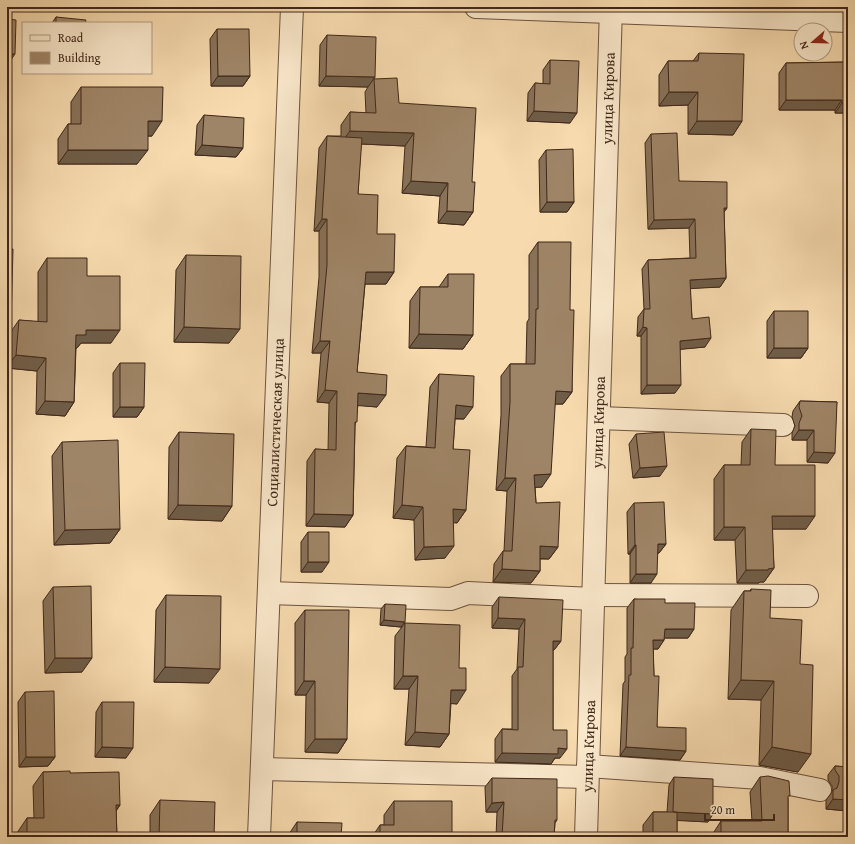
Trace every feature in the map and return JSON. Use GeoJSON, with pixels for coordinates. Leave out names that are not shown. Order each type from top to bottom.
{"type":"FeatureCollection","features":[{"type":"Feature","properties":{"kind":"street","name":"Социалистическая улица"},"geometry":{"type":"LineString","coordinates":[[259,837],[292,7]]}},
{"type":"Feature","properties":{"kind":"street"},"geometry":{"type":"LineString","coordinates":[[476,7],[611,10],[848,21]]}},
{"type":"Feature","properties":{"kind":"street","name":"улица Кирова"},"geometry":{"type":"LineString","coordinates":[[586,837],[611,10]]}},
{"type":"Feature","properties":{"kind":"street"},"geometry":{"type":"LineString","coordinates":[[598,418],[783,425]]}},
{"type":"Feature","properties":{"kind":"street"},"geometry":{"type":"LineString","coordinates":[[269,593],[451,598],[468,593],[593,597],[807,596]]}},
{"type":"Feature","properties":{"kind":"street"},"geometry":{"type":"LineString","coordinates":[[262,770],[587,772],[760,778],[820,790]]}},
{"type":"Feature","properties":{"kind":"building"},"geometry":{"type":"Polygon","coordinates":[[[56,17],[86,20],[85,22],[56,22],[56,17]]]}},
{"type":"Feature","properties":{"kind":"building"},"geometry":{"type":"Polygon","coordinates":[[[7,19],[16,20],[15,54],[7,54],[7,19]]]}},
{"type":"Feature","properties":{"kind":"building"},"geometry":{"type":"Polygon","coordinates":[[[217,29],[249,29],[250,76],[218,76],[217,29]]]}},
{"type":"Feature","properties":{"kind":"building"},"geometry":{"type":"Polygon","coordinates":[[[327,35],[376,37],[375,77],[326,76],[327,35]]]}},
{"type":"Feature","properties":{"kind":"building"},"geometry":{"type":"Polygon","coordinates":[[[699,53],[744,54],[742,121],[697,121],[698,92],[669,92],[668,61],[698,61],[699,53]]]}},
{"type":"Feature","properties":{"kind":"building"},"geometry":{"type":"Polygon","coordinates":[[[550,60],[579,61],[577,113],[534,111],[535,83],[550,84],[550,60]]]}},
{"type":"Feature","properties":{"kind":"building"},"geometry":{"type":"Polygon","coordinates":[[[848,62],[848,103],[842,103],[842,100],[786,100],[786,63],[848,62]]]}},
{"type":"Feature","properties":{"kind":"building"},"geometry":{"type":"Polygon","coordinates":[[[397,78],[399,103],[476,108],[472,182],[475,182],[473,212],[447,211],[448,183],[411,181],[414,133],[350,131],[350,112],[376,113],[374,79],[397,78]]]}},
{"type":"Feature","properties":{"kind":"building"},"geometry":{"type":"Polygon","coordinates":[[[81,87],[163,87],[162,121],[148,121],[148,150],[68,150],[68,124],[81,124],[81,87]]]}},
{"type":"Feature","properties":{"kind":"building"},"geometry":{"type":"Polygon","coordinates":[[[204,115],[244,118],[243,148],[202,145],[204,115]]]}},
{"type":"Feature","properties":{"kind":"building"},"geometry":{"type":"Polygon","coordinates":[[[677,133],[679,181],[727,182],[727,208],[724,208],[726,278],[690,280],[692,319],[709,317],[711,338],[680,341],[681,385],[647,385],[647,328],[643,327],[644,309],[650,309],[648,260],[696,258],[695,219],[654,220],[651,134],[677,133]]]}},
{"type":"Feature","properties":{"kind":"building"},"geometry":{"type":"Polygon","coordinates":[[[327,136],[362,138],[358,194],[378,195],[377,234],[395,234],[394,272],[366,272],[357,372],[387,375],[386,395],[358,393],[357,422],[355,422],[353,515],[314,514],[315,449],[336,450],[337,391],[325,390],[330,341],[320,341],[327,265],[327,219],[322,219],[327,136]]]}},
{"type":"Feature","properties":{"kind":"building"},"geometry":{"type":"Polygon","coordinates":[[[573,149],[574,202],[547,202],[546,150],[573,149]]]}},
{"type":"Feature","properties":{"kind":"building"},"geometry":{"type":"Polygon","coordinates":[[[538,242],[571,242],[570,310],[574,310],[572,392],[556,391],[551,474],[534,475],[536,503],[560,502],[558,547],[540,546],[540,571],[502,569],[503,551],[512,551],[516,478],[505,478],[510,402],[510,364],[535,364],[536,309],[538,309],[538,242]]]}},
{"type":"Feature","properties":{"kind":"building"},"geometry":{"type":"Polygon","coordinates":[[[7,249],[13,249],[11,322],[7,321],[7,249]]]}},
{"type":"Feature","properties":{"kind":"building"},"geometry":{"type":"Polygon","coordinates":[[[186,255],[241,256],[240,329],[184,327],[186,255]]]}},
{"type":"Feature","properties":{"kind":"building"},"geometry":{"type":"Polygon","coordinates":[[[47,258],[87,258],[87,276],[120,276],[120,330],[86,330],[86,335],[76,335],[74,402],[45,401],[46,358],[16,355],[19,320],[47,322],[47,258]]]}},
{"type":"Feature","properties":{"kind":"building"},"geometry":{"type":"Polygon","coordinates":[[[448,274],[474,274],[473,335],[419,334],[420,287],[448,287],[448,274]]]}},
{"type":"Feature","properties":{"kind":"building"},"geometry":{"type":"Polygon","coordinates":[[[774,311],[808,311],[808,348],[774,348],[774,311]]]}},
{"type":"Feature","properties":{"kind":"building"},"geometry":{"type":"Polygon","coordinates":[[[120,363],[145,363],[144,407],[120,407],[120,363]]]}},
{"type":"Feature","properties":{"kind":"building"},"geometry":{"type":"Polygon","coordinates":[[[439,374],[474,376],[473,407],[456,405],[453,449],[470,450],[466,510],[453,509],[454,546],[424,547],[423,507],[402,505],[406,446],[435,448],[439,374]]]}},
{"type":"Feature","properties":{"kind":"building"},"geometry":{"type":"Polygon","coordinates":[[[800,401],[837,402],[835,453],[814,452],[814,430],[799,430],[799,423],[802,416],[799,407],[800,401]]]}},
{"type":"Feature","properties":{"kind":"building"},"geometry":{"type":"Polygon","coordinates":[[[751,429],[776,430],[775,465],[815,465],[815,516],[772,516],[774,568],[768,570],[746,570],[745,527],[724,527],[724,465],[750,465],[751,429]]]}},
{"type":"Feature","properties":{"kind":"building"},"geometry":{"type":"Polygon","coordinates":[[[179,432],[234,434],[232,506],[178,505],[179,432]]]}},
{"type":"Feature","properties":{"kind":"building"},"geometry":{"type":"Polygon","coordinates":[[[664,432],[667,466],[640,468],[636,434],[664,432]]]}},
{"type":"Feature","properties":{"kind":"building"},"geometry":{"type":"Polygon","coordinates":[[[118,440],[120,529],[65,530],[62,442],[118,440]]]}},
{"type":"Feature","properties":{"kind":"building"},"geometry":{"type":"Polygon","coordinates":[[[664,502],[666,544],[658,544],[657,574],[636,574],[634,503],[664,502]]]}},
{"type":"Feature","properties":{"kind":"building"},"geometry":{"type":"Polygon","coordinates":[[[308,532],[329,532],[329,562],[308,562],[308,532]]]}},
{"type":"Feature","properties":{"kind":"building"},"geometry":{"type":"Polygon","coordinates":[[[91,586],[92,658],[55,658],[53,587],[91,586]]]}},
{"type":"Feature","properties":{"kind":"building"},"geometry":{"type":"Polygon","coordinates":[[[751,589],[771,590],[770,618],[802,620],[800,664],[813,665],[811,754],[772,747],[774,681],[741,680],[744,591],[751,591],[751,589]]]}},
{"type":"Feature","properties":{"kind":"building"},"geometry":{"type":"Polygon","coordinates":[[[166,595],[221,596],[220,669],[165,667],[166,595]]]}},
{"type":"Feature","properties":{"kind":"building"},"geometry":{"type":"Polygon","coordinates":[[[499,597],[563,600],[561,641],[553,641],[553,730],[567,730],[567,749],[558,748],[558,754],[502,753],[502,729],[518,730],[518,667],[523,667],[525,619],[498,618],[499,597]]]}},
{"type":"Feature","properties":{"kind":"building"},"geometry":{"type":"Polygon","coordinates":[[[634,599],[665,599],[665,603],[695,603],[694,629],[665,629],[664,640],[653,640],[654,676],[659,676],[657,727],[686,728],[686,751],[626,747],[629,675],[631,675],[631,648],[633,648],[634,599]]]}},
{"type":"Feature","properties":{"kind":"building"},"geometry":{"type":"Polygon","coordinates":[[[385,604],[406,605],[405,622],[384,620],[385,604]]]}},
{"type":"Feature","properties":{"kind":"building"},"geometry":{"type":"Polygon","coordinates":[[[305,610],[349,610],[347,739],[315,739],[315,681],[304,681],[305,610]]]}},
{"type":"Feature","properties":{"kind":"building"},"geometry":{"type":"Polygon","coordinates":[[[405,623],[460,625],[459,668],[466,668],[466,690],[451,690],[449,734],[415,732],[418,676],[403,676],[405,623]]]}},
{"type":"Feature","properties":{"kind":"building"},"geometry":{"type":"Polygon","coordinates":[[[54,691],[55,757],[26,757],[25,692],[54,691]]]}},
{"type":"Feature","properties":{"kind":"building"},"geometry":{"type":"Polygon","coordinates":[[[102,702],[134,702],[133,748],[102,747],[102,702]]]}},
{"type":"Feature","properties":{"kind":"building"},"geometry":{"type":"Polygon","coordinates":[[[835,766],[848,767],[848,800],[833,799],[833,790],[837,788],[839,782],[839,776],[835,770],[835,766]]]}},
{"type":"Feature","properties":{"kind":"building"},"geometry":{"type":"Polygon","coordinates":[[[70,771],[70,773],[119,772],[120,805],[116,805],[117,837],[27,837],[27,818],[44,818],[43,772],[70,771]]]}},
{"type":"Feature","properties":{"kind":"building"},"geometry":{"type":"Polygon","coordinates":[[[768,776],[789,781],[790,796],[788,796],[788,837],[721,837],[721,821],[762,821],[760,777],[768,776]]]}},
{"type":"Feature","properties":{"kind":"building"},"geometry":{"type":"Polygon","coordinates":[[[674,777],[713,779],[713,814],[673,812],[674,777]]]}},
{"type":"Feature","properties":{"kind":"building"},"geometry":{"type":"Polygon","coordinates":[[[492,778],[557,779],[557,820],[555,820],[554,837],[502,837],[504,802],[492,803],[492,778]]]}},
{"type":"Feature","properties":{"kind":"building"},"geometry":{"type":"Polygon","coordinates":[[[160,800],[215,802],[214,837],[159,837],[160,800]]]}},
{"type":"Feature","properties":{"kind":"building"},"geometry":{"type":"Polygon","coordinates":[[[394,801],[452,801],[452,837],[380,837],[380,825],[394,825],[394,801]]]}},
{"type":"Feature","properties":{"kind":"building"},"geometry":{"type":"Polygon","coordinates":[[[653,812],[677,812],[677,837],[653,837],[653,812]]]}},
{"type":"Feature","properties":{"kind":"building"},"geometry":{"type":"Polygon","coordinates":[[[297,822],[342,823],[341,837],[297,837],[297,822]]]}}]}
